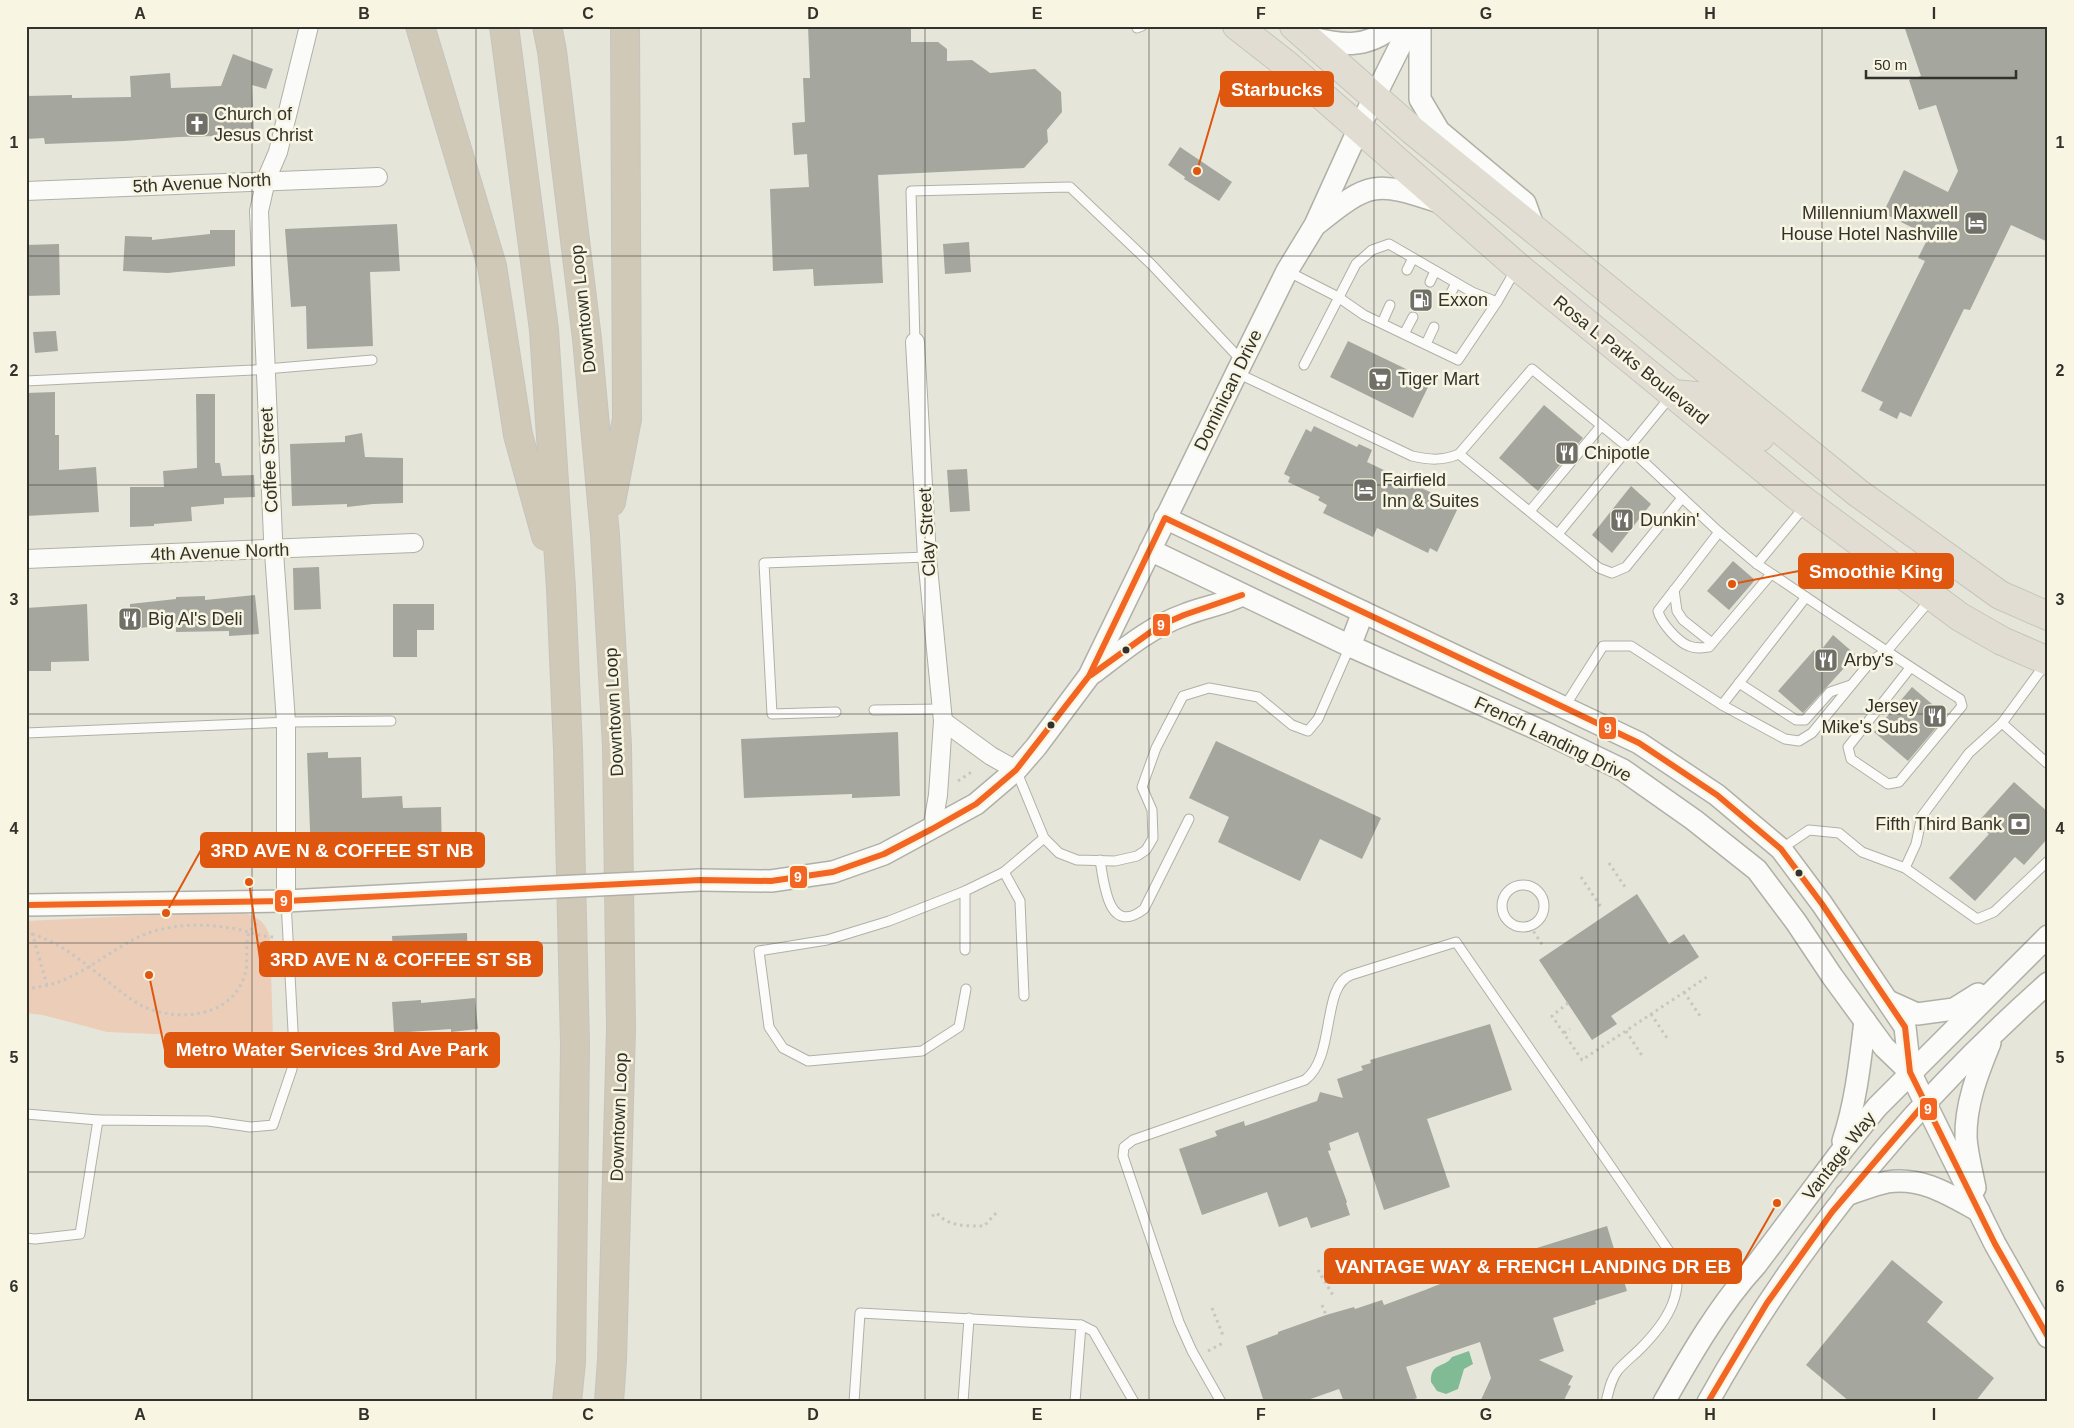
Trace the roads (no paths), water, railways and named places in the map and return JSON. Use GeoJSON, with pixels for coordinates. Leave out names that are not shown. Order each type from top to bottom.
{"type":"FeatureCollection","features":[{"type":"Feature","properties":{"kind":"highway"},"geometry":{"type":"LineString","coordinates":[[420,26],[492,266],[518,435],[561,589]]}},
{"type":"Feature","properties":{"kind":"highway"},"geometry":{"type":"LineString","coordinates":[[504,26],[544,330],[561,589],[568,748],[575,1045],[571,1362],[567,1402]]}},
{"type":"Feature","properties":{"kind":"highway","name":"Downtown Loop"},"geometry":{"type":"LineString","coordinates":[[547,26],[552,51],[587,339],[605,535],[617,746],[621,1028],[612,1360],[609,1402]]}},
{"type":"Feature","properties":{"kind":"highway"},"geometry":{"type":"LineString","coordinates":[[605,535],[627,419],[625,26]]}},
{"type":"Feature","properties":{"kind":"main road","name":"Rosa L Parks Boulevard"},"geometry":{"type":"LineString","coordinates":[[1237,26],[1287,65],[1518,266],[1807,504],[1960,617],[2002,640],[2048,661]]}},
{"type":"Feature","properties":{"kind":"main road"},"geometry":{"type":"LineString","coordinates":[[1300,31],[1374,97],[1536,231],[1864,496],[2000,595],[2048,616]]}},
{"type":"Feature","properties":{"kind":"main road"},"geometry":{"type":"LineString","coordinates":[[1673,394],[1708,397],[1772,446],[1864,496]]}},
{"type":"Feature","properties":{"kind":"street","name":"Coffee Street"},"geometry":{"type":"LineString","coordinates":[[286,901],[286,722],[273,550],[264,369],[259,211],[266,180],[278,152],[309,26]]}},
{"type":"Feature","properties":{"kind":"street"},"geometry":{"type":"LineString","coordinates":[[1300,31],[1338,44],[1366,41],[1394,26]]}},
{"type":"Feature","properties":{"kind":"street","name":"Dominican Drive"},"geometry":{"type":"LineString","coordinates":[[26,906],[286,901],[700,880],[771,882],[833,872],[884,854],[976,804],[1016,770],[1036,747],[1089,676],[1287,271],[1316,224],[1359,128],[1410,26]]}},
{"type":"Feature","properties":{"kind":"street"},"geometry":{"type":"LineString","coordinates":[[1420,26],[1420,99],[1439,131],[1525,203],[1536,231]]}},
{"type":"Feature","properties":{"kind":"street","name":"5th Avenue North"},"geometry":{"type":"LineString","coordinates":[[26,191],[378,177]]}},
{"type":"Feature","properties":{"kind":"street"},"geometry":{"type":"LineString","coordinates":[[1316,224],[1356,194],[1375,188],[1397,189],[1446,204]]}},
{"type":"Feature","properties":{"kind":"street","name":"Clay Street"},"geometry":{"type":"LineString","coordinates":[[916,342],[927,557],[942,715],[938,795],[932,829]]}},
{"type":"Feature","properties":{"kind":"street"},"geometry":{"type":"LineString","coordinates":[[1150,550],[1350,646],[1363,612],[1166,518]]}},
{"type":"Feature","properties":{"kind":"street","name":"4th Avenue North"},"geometry":{"type":"LineString","coordinates":[[26,559],[414,543]]}},
{"type":"Feature","properties":{"kind":"street"},"geometry":{"type":"LineString","coordinates":[[1089,676],[1147,633],[1184,615],[1229,602],[1242,595]]}},
{"type":"Feature","properties":{"kind":"street","name":"French Landing Drive"},"geometry":{"type":"LineString","coordinates":[[1363,612],[1565,706],[1639,743],[1717,795],[1781,849],[1822,904],[1905,1027],[1910,1072],[1978,1210],[2048,1337]]}},
{"type":"Feature","properties":{"kind":"street","name":"French Landing Drive"},"geometry":{"type":"LineString","coordinates":[[1350,646],[1544,732],[1623,770],[1694,820],[1757,870],[1884,1047],[1910,1072]]}},
{"type":"Feature","properties":{"kind":"street"},"geometry":{"type":"LineString","coordinates":[[942,715],[991,756],[1016,770]]}},
{"type":"Feature","properties":{"kind":"street"},"geometry":{"type":"LineString","coordinates":[[1757,870],[1781,849]]}},
{"type":"Feature","properties":{"kind":"street","name":"Vantage Way"},"geometry":{"type":"LineString","coordinates":[[1664,1402],[1701,1340],[1743,1279],[1756,1265],[1877,1107],[2048,936]]}},
{"type":"Feature","properties":{"kind":"street"},"geometry":{"type":"LineString","coordinates":[[1888,1001],[1917,1014],[1954,1008],[2006,977]]}},
{"type":"Feature","properties":{"kind":"street","name":"Vantage Way"},"geometry":{"type":"LineString","coordinates":[[1708,1402],[1767,1303],[1832,1212],[1925,1103],[2048,983]]}},
{"type":"Feature","properties":{"kind":"street"},"geometry":{"type":"LineString","coordinates":[[1840,1153],[1853,1112],[1865,1021]]}},
{"type":"Feature","properties":{"kind":"street"},"geometry":{"type":"LineString","coordinates":[[1978,1210],[1966,1137],[1967,1114],[1978,1073],[1994,1034]]}},
{"type":"Feature","properties":{"kind":"street"},"geometry":{"type":"LineString","coordinates":[[1846,1195],[1885,1182],[1916,1182],[1947,1193],[1978,1210]]}},
{"type":"Feature","properties":{"kind":"lane"},"geometry":{"type":"LineString","coordinates":[[1137,26],[1137,28],[1142,26]]}},
{"type":"Feature","properties":{"kind":"lane"},"geometry":{"type":"LineString","coordinates":[[916,342],[911,191],[1070,187],[1152,265],[1240,367],[1412,456],[1432,460],[1445,460],[1459,454],[1532,369],[1629,448],[1719,532],[1757,564],[1910,668],[1960,699],[1962,706],[1899,782],[1888,784],[1851,759],[1848,747],[1910,668]]}},
{"type":"Feature","properties":{"kind":"lane"},"geometry":{"type":"LineString","coordinates":[[1304,365],[1356,264],[1372,250],[1389,244],[1472,292],[1497,302]]}},
{"type":"Feature","properties":{"kind":"lane"},"geometry":{"type":"LineString","coordinates":[[1407,270],[1413,258]]}},
{"type":"Feature","properties":{"kind":"lane"},"geometry":{"type":"LineString","coordinates":[[1287,271],[1338,297],[1364,315],[1458,360],[1497,302],[1518,266]]}},
{"type":"Feature","properties":{"kind":"lane"},"geometry":{"type":"LineString","coordinates":[[1430,282],[1436,271]]}},
{"type":"Feature","properties":{"kind":"lane"},"geometry":{"type":"LineString","coordinates":[[1451,293],[1456,283]]}},
{"type":"Feature","properties":{"kind":"lane"},"geometry":{"type":"LineString","coordinates":[[1382,323],[1390,305]]}},
{"type":"Feature","properties":{"kind":"lane"},"geometry":{"type":"LineString","coordinates":[[1404,334],[1413,317]]}},
{"type":"Feature","properties":{"kind":"lane"},"geometry":{"type":"LineString","coordinates":[[1426,344],[1434,327]]}},
{"type":"Feature","properties":{"kind":"lane"},"geometry":{"type":"LineString","coordinates":[[26,381],[264,369],[372,360]]}},
{"type":"Feature","properties":{"kind":"lane"},"geometry":{"type":"LineString","coordinates":[[1558,534],[1673,394]]}},
{"type":"Feature","properties":{"kind":"lane"},"geometry":{"type":"LineString","coordinates":[[1530,511],[1601,426]]}},
{"type":"Feature","properties":{"kind":"lane"},"geometry":{"type":"LineString","coordinates":[[1459,454],[1599,568],[1612,573],[1626,567],[1682,498]]}},
{"type":"Feature","properties":{"kind":"lane"},"geometry":{"type":"LineString","coordinates":[[1757,564],[1807,504]]}},
{"type":"Feature","properties":{"kind":"lane"},"geometry":{"type":"LineString","coordinates":[[1719,532],[1658,611],[1660,619],[1687,646],[1708,647],[1772,574]]}},
{"type":"Feature","properties":{"kind":"lane"},"geometry":{"type":"LineString","coordinates":[[836,712],[772,714],[764,563],[927,557]]}},
{"type":"Feature","properties":{"kind":"lane"},"geometry":{"type":"LineString","coordinates":[[1674,590],[1677,612],[1683,620],[1712,643]]}},
{"type":"Feature","properties":{"kind":"lane"},"geometry":{"type":"LineString","coordinates":[[1722,705],[1806,597]]}},
{"type":"Feature","properties":{"kind":"lane"},"geometry":{"type":"LineString","coordinates":[[1565,706],[1603,646],[1631,646],[1722,705],[1785,740],[1799,741],[1812,733],[1872,660],[1886,652],[1932,598]]}},
{"type":"Feature","properties":{"kind":"lane"},"geometry":{"type":"LineString","coordinates":[[1016,770],[1044,838],[1059,853],[1077,860],[1115,861],[1137,856],[1146,850],[1153,838],[1152,810],[1142,786],[1156,748],[1183,696],[1209,688],[1258,697],[1292,725],[1308,731],[1318,719],[1350,646]]}},
{"type":"Feature","properties":{"kind":"lane"},"geometry":{"type":"LineString","coordinates":[[1905,868],[1916,844],[1922,816],[1969,753],[2002,723],[2048,661]]}},
{"type":"Feature","properties":{"kind":"lane"},"geometry":{"type":"LineString","coordinates":[[1740,683],[1796,720],[1805,720],[1830,692],[1851,685]]}},
{"type":"Feature","properties":{"kind":"lane"},"geometry":{"type":"LineString","coordinates":[[874,710],[942,715]]}},
{"type":"Feature","properties":{"kind":"lane"},"geometry":{"type":"LineString","coordinates":[[26,733],[286,722],[391,722]]}},
{"type":"Feature","properties":{"kind":"lane"},"geometry":{"type":"LineString","coordinates":[[2002,723],[2048,764]]}},
{"type":"Feature","properties":{"kind":"lane"},"geometry":{"type":"LineString","coordinates":[[1100,860],[1111,908],[1118,914],[1126,917],[1135,916],[1144,909],[1189,818]]}},
{"type":"Feature","properties":{"kind":"lane"},"geometry":{"type":"LineString","coordinates":[[1781,849],[1809,830],[1838,833],[1862,852],[1905,868],[1977,919],[1994,912],[2048,861]]}},
{"type":"Feature","properties":{"kind":"lane"},"geometry":{"type":"LineString","coordinates":[[966,989],[959,1027],[922,1051],[808,1061],[783,1048],[769,1027],[759,951],[827,940],[889,921],[965,891],[1004,872],[1044,838]]}},
{"type":"Feature","properties":{"kind":"lane"},"geometry":{"type":"LineString","coordinates":[[1004,872],[1020,901],[1024,996]]}},
{"type":"Feature","properties":{"kind":"lane"},"geometry":{"type":"LineString","coordinates":[[1516,886],[1531,886],[1538,891],[1544,900],[1542,916],[1536,923],[1530,926],[1524,928],[1512,925],[1506,920],[1502,912],[1504,896],[1516,886]]}},
{"type":"Feature","properties":{"kind":"lane"},"geometry":{"type":"LineString","coordinates":[[965,891],[965,950]]}},
{"type":"Feature","properties":{"kind":"lane"},"geometry":{"type":"LineString","coordinates":[[26,1114],[98,1120],[208,1121],[250,1127],[273,1125],[292,1062],[294,1048],[286,901]]}},
{"type":"Feature","properties":{"kind":"lane"},"geometry":{"type":"LineString","coordinates":[[1221,1402],[1192,1351],[1179,1322],[1123,1156],[1124,1146],[1134,1140],[1305,1080],[1313,1073],[1321,1060],[1335,993],[1341,980],[1351,975],[1456,942],[1669,1251],[1677,1267],[1678,1288],[1668,1312],[1655,1332],[1618,1370],[1610,1382],[1606,1402]]}},
{"type":"Feature","properties":{"kind":"lane"},"geometry":{"type":"LineString","coordinates":[[26,1238],[35,1239],[80,1234],[98,1120]]}},
{"type":"Feature","properties":{"kind":"lane"},"geometry":{"type":"LineString","coordinates":[[854,1402],[860,1314],[1081,1325],[1093,1331],[1134,1402]]}},
{"type":"Feature","properties":{"kind":"lane"},"geometry":{"type":"LineString","coordinates":[[963,1402],[969,1318]]}},
{"type":"Feature","properties":{"kind":"lane"},"geometry":{"type":"LineString","coordinates":[[1075,1402],[1081,1325]]}},
{"type":"Feature","properties":{"kind":"place","name":"Church of Jesus Christ"},"geometry":{"type":"Point","coordinates":[197,124]}},
{"type":"Feature","properties":{"kind":"place","name":"Starbucks"},"geometry":{"type":"Point","coordinates":[1197,171]}},
{"type":"Feature","properties":{"kind":"place","name":"Millennium Maxwell House Hotel Nashville"},"geometry":{"type":"Point","coordinates":[1976,223]}},
{"type":"Feature","properties":{"kind":"place","name":"Exxon"},"geometry":{"type":"Point","coordinates":[1421,300]}},
{"type":"Feature","properties":{"kind":"place","name":"Tiger Mart"},"geometry":{"type":"Point","coordinates":[1380,379]}},
{"type":"Feature","properties":{"kind":"place","name":"Chipotle"},"geometry":{"type":"Point","coordinates":[1567,453]}},
{"type":"Feature","properties":{"kind":"place","name":"Fairfield Inn & Suites"},"geometry":{"type":"Point","coordinates":[1365,490]}},
{"type":"Feature","properties":{"kind":"place","name":"Dunkin'"},"geometry":{"type":"Point","coordinates":[1622,520]}},
{"type":"Feature","properties":{"kind":"place","name":"Smoothie King"},"geometry":{"type":"Point","coordinates":[1732,584]}},
{"type":"Feature","properties":{"kind":"place","name":"Big Al's Deli"},"geometry":{"type":"Point","coordinates":[130,619]}},
{"type":"Feature","properties":{"kind":"place","name":"Arby's"},"geometry":{"type":"Point","coordinates":[1826,660]}},
{"type":"Feature","properties":{"kind":"place","name":"Jersey Mike's Subs"},"geometry":{"type":"Point","coordinates":[1935,716]}},
{"type":"Feature","properties":{"kind":"place","name":"Fifth Third Bank"},"geometry":{"type":"Point","coordinates":[2019,824]}},
{"type":"Feature","properties":{"kind":"place","name":"3RD AVE N & COFFEE ST SB"},"geometry":{"type":"Point","coordinates":[249,882]}},
{"type":"Feature","properties":{"kind":"place","name":"3RD AVE N & COFFEE ST NB"},"geometry":{"type":"Point","coordinates":[166,913]}},
{"type":"Feature","properties":{"kind":"place","name":"Metro Water Services 3rd Ave Park"},"geometry":{"type":"Point","coordinates":[149,975]}},
{"type":"Feature","properties":{"kind":"place","name":"VANTAGE WAY & FRENCH LANDING DR EB"},"geometry":{"type":"Point","coordinates":[1777,1203]}}]}
